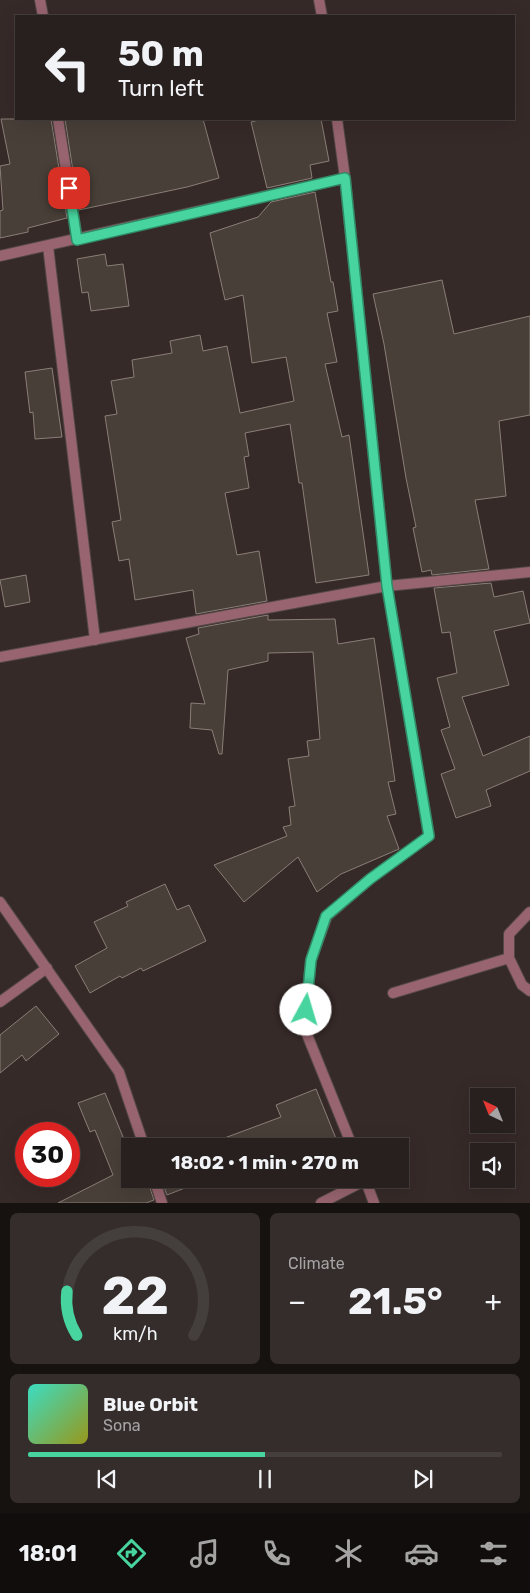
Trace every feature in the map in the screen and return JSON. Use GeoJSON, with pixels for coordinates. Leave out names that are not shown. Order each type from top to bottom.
{"type":"FeatureCollection","features":[{"type":"Feature","properties":{"kind":"street"},"geometry":{"type":"LineString","coordinates":[[40,0],[43,15]]}},
{"type":"Feature","properties":{"kind":"street"},"geometry":{"type":"LineString","coordinates":[[319,0],[322,15]]}},
{"type":"Feature","properties":{"kind":"street"},"geometry":{"type":"LineString","coordinates":[[58,120],[77,240]]}},
{"type":"Feature","properties":{"kind":"street"},"geometry":{"type":"LineString","coordinates":[[337,120],[345,178],[387,586],[429,836],[370,879],[326,916],[311,960],[304,1027],[349,1138]]}},
{"type":"Feature","properties":{"kind":"street"},"geometry":{"type":"LineString","coordinates":[[0,256],[345,178]]}},
{"type":"Feature","properties":{"kind":"street"},"geometry":{"type":"LineString","coordinates":[[48,246],[95,640]]}},
{"type":"Feature","properties":{"kind":"street"},"geometry":{"type":"LineString","coordinates":[[0,657],[387,586],[530,572]]}},
{"type":"Feature","properties":{"kind":"street"},"geometry":{"type":"LineString","coordinates":[[0,902],[119,1072],[141,1138]]}},
{"type":"Feature","properties":{"kind":"street"},"geometry":{"type":"LineString","coordinates":[[530,912],[509,934],[509,958],[522,985],[530,991]]}},
{"type":"Feature","properties":{"kind":"street"},"geometry":{"type":"LineString","coordinates":[[393,992],[509,958]]}},
{"type":"Feature","properties":{"kind":"street"},"geometry":{"type":"LineString","coordinates":[[0,1002],[47,968]]}},
{"type":"Feature","properties":{"kind":"street"},"geometry":{"type":"LineString","coordinates":[[157,1188],[162,1203]]}},
{"type":"Feature","properties":{"kind":"street"},"geometry":{"type":"LineString","coordinates":[[321,1203],[349,1188]]}},
{"type":"Feature","properties":{"kind":"street"},"geometry":{"type":"LineString","coordinates":[[369,1188],[374,1203]]}},
{"type":"Feature","properties":{"kind":"building"},"geometry":{"type":"Polygon","coordinates":[[[1,119],[51,120],[67,218],[28,228],[28,232],[0,238],[0,211],[3,210],[0,166],[10,164],[1,119]]]}},
{"type":"Feature","properties":{"kind":"building"},"geometry":{"type":"Polygon","coordinates":[[[65,120],[203,120],[219,178],[187,187],[79,210],[65,120]]]}},
{"type":"Feature","properties":{"kind":"building"},"geometry":{"type":"Polygon","coordinates":[[[259,120],[321,120],[329,161],[310,165],[312,178],[267,188],[251,122],[259,120]]]}},
{"type":"Feature","properties":{"kind":"building"},"geometry":{"type":"Polygon","coordinates":[[[315,192],[338,311],[327,313],[337,362],[325,364],[342,437],[349,435],[369,575],[316,583],[302,483],[299,483],[290,424],[245,433],[249,456],[244,457],[249,488],[225,493],[237,555],[259,551],[267,601],[196,614],[193,590],[135,600],[129,559],[119,561],[112,522],[121,520],[105,416],[117,414],[111,381],[134,377],[132,360],[172,353],[170,341],[200,335],[203,351],[227,346],[240,413],[294,401],[286,357],[252,363],[243,295],[225,300],[210,233],[258,217],[271,202],[315,192]]]}},
{"type":"Feature","properties":{"kind":"building"},"geometry":{"type":"Polygon","coordinates":[[[105,254],[107,266],[123,264],[129,306],[91,311],[88,292],[82,293],[77,259],[105,254]]]}},
{"type":"Feature","properties":{"kind":"building"},"geometry":{"type":"Polygon","coordinates":[[[442,280],[454,334],[530,316],[530,415],[499,421],[506,496],[475,500],[489,569],[432,575],[431,570],[422,572],[413,528],[416,527],[384,344],[373,294],[442,280]]]}},
{"type":"Feature","properties":{"kind":"building"},"geometry":{"type":"Polygon","coordinates":[[[52,368],[62,437],[35,439],[33,412],[30,413],[25,372],[52,368]]]}},
{"type":"Feature","properties":{"kind":"building"},"geometry":{"type":"Polygon","coordinates":[[[26,575],[30,602],[5,607],[0,580],[26,575]]]}},
{"type":"Feature","properties":{"kind":"building"},"geometry":{"type":"Polygon","coordinates":[[[491,583],[494,597],[523,591],[530,623],[494,631],[509,685],[462,697],[483,756],[530,736],[530,771],[486,790],[491,806],[456,818],[441,774],[455,769],[441,730],[450,727],[437,678],[457,673],[450,632],[442,633],[434,588],[491,583]]]}},
{"type":"Feature","properties":{"kind":"building"},"geometry":{"type":"Polygon","coordinates":[[[268,615],[268,620],[335,619],[338,644],[374,638],[395,781],[388,782],[396,814],[387,816],[399,849],[341,874],[317,892],[298,857],[244,902],[214,865],[287,836],[283,827],[291,825],[289,807],[295,806],[288,759],[309,756],[307,741],[320,739],[313,652],[268,653],[268,661],[228,670],[222,754],[219,754],[212,730],[190,728],[191,703],[205,704],[186,638],[199,634],[198,628],[268,615]]]}},
{"type":"Feature","properties":{"kind":"building"},"geometry":{"type":"Polygon","coordinates":[[[165,884],[177,910],[189,905],[206,941],[143,971],[141,968],[122,978],[120,976],[90,993],[75,966],[107,948],[94,922],[128,906],[126,902],[165,884]]]}},
{"type":"Feature","properties":{"kind":"building"},"geometry":{"type":"Polygon","coordinates":[[[36,1006],[59,1034],[26,1061],[22,1055],[0,1073],[0,1035],[36,1006]]]}},
{"type":"Feature","properties":{"kind":"building"},"geometry":{"type":"Polygon","coordinates":[[[316,1089],[336,1138],[225,1138],[281,1117],[276,1105],[316,1089]]]}},
{"type":"Feature","properties":{"kind":"building"},"geometry":{"type":"Polygon","coordinates":[[[105,1093],[123,1138],[121,1138],[121,1188],[150,1188],[154,1200],[146,1203],[58,1203],[113,1175],[95,1130],[90,1132],[78,1103],[105,1093]]]}},
{"type":"Feature","properties":{"kind":"building"},"geometry":{"type":"Polygon","coordinates":[[[164,1188],[185,1188],[167,1195],[164,1188]]]}},
{"type":"Feature","properties":{"kind":"route"},"geometry":{"type":"LineString","coordinates":[[69,188],[77,240],[345,178],[387,586],[429,836],[370,879],[326,916],[311,960],[306,1010]]}}]}
